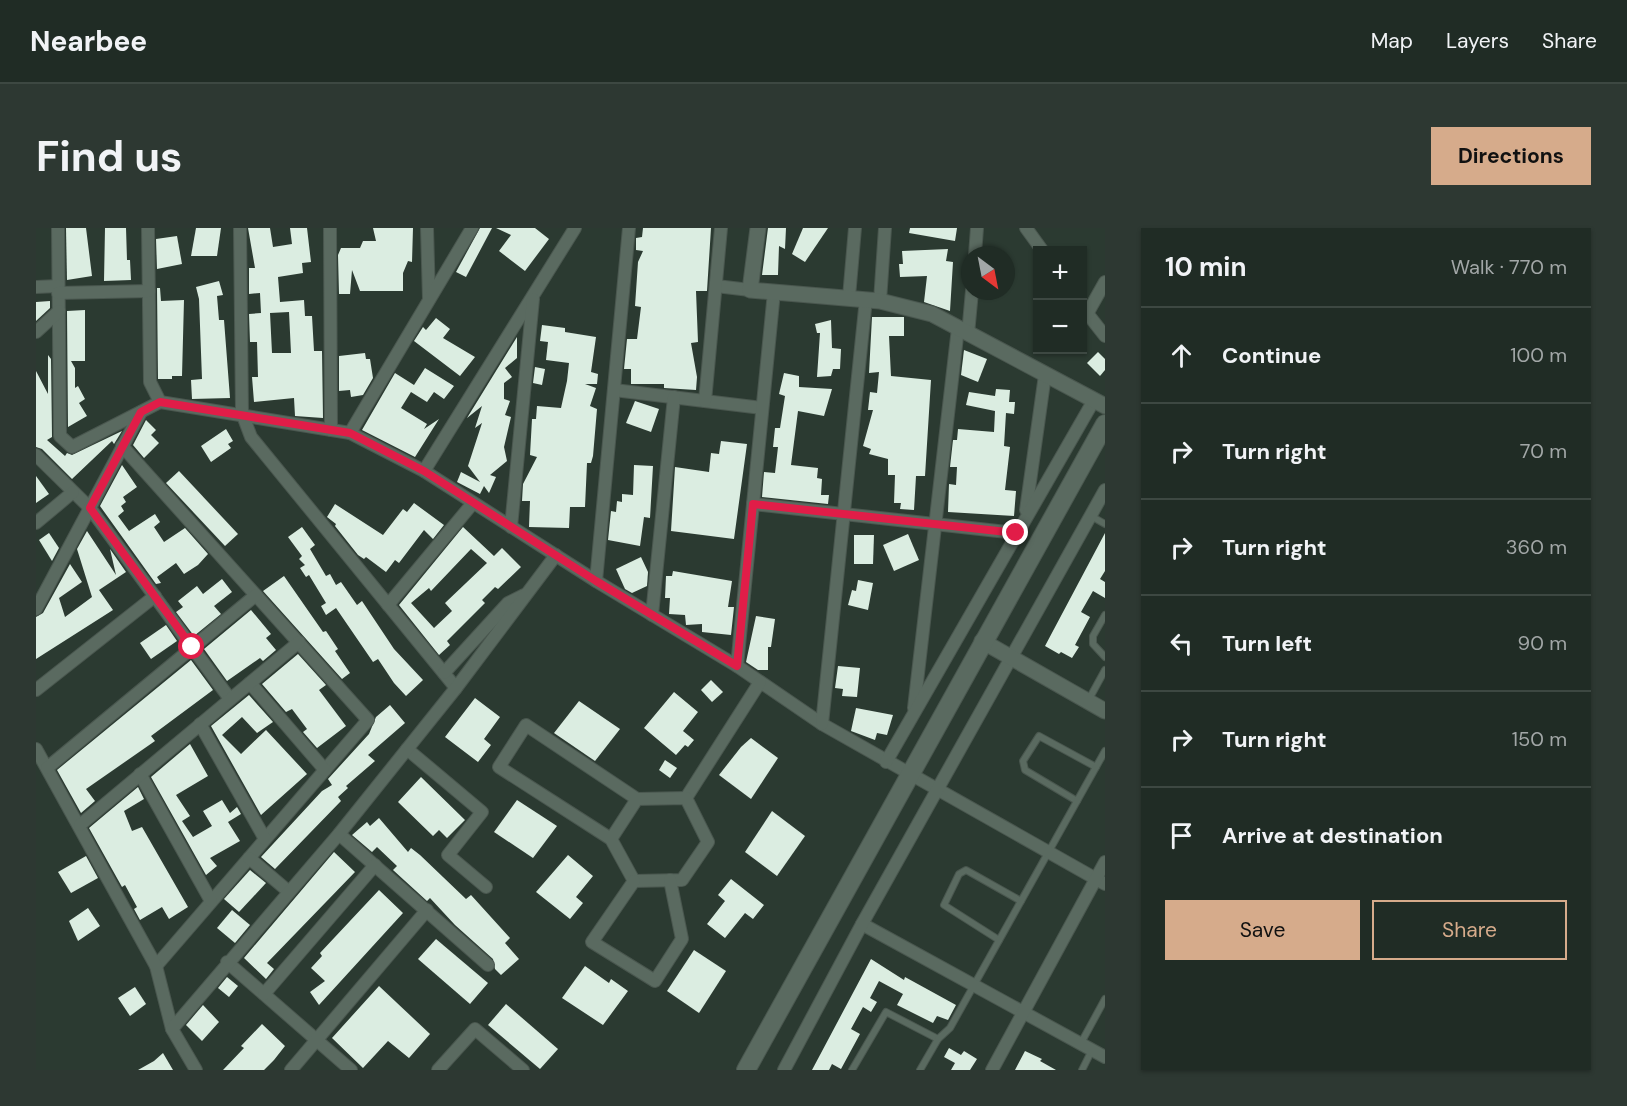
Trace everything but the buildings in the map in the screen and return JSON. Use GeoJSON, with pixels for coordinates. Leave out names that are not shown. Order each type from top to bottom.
{"type":"FeatureCollection","features":[{"type":"Feature","properties":{"kind":"main road"},"geometry":{"type":"LineString","coordinates":[[746,1070],[982,641],[1105,424]]}},
{"type":"Feature","properties":{"kind":"street"},"geometry":{"type":"LineString","coordinates":[[58,228],[60,436],[72,447],[160,402],[242,413],[350,433],[424,471],[596,581],[737,666],[822,724],[908,776],[1100,882]]}},
{"type":"Feature","properties":{"kind":"street"},"geometry":{"type":"LineString","coordinates":[[148,228],[150,382],[160,402]]}},
{"type":"Feature","properties":{"kind":"street"},"geometry":{"type":"LineString","coordinates":[[240,228],[242,413],[251,437],[456,688]]}},
{"type":"Feature","properties":{"kind":"street"},"geometry":{"type":"LineString","coordinates":[[330,228],[331,430]]}},
{"type":"Feature","properties":{"kind":"street"},"geometry":{"type":"LineString","coordinates":[[427,228],[429,299]]}},
{"type":"Feature","properties":{"kind":"street"},"geometry":{"type":"LineString","coordinates":[[350,433],[472,228]]}},
{"type":"Feature","properties":{"kind":"street"},"geometry":{"type":"LineString","coordinates":[[424,471],[575,228]]}},
{"type":"Feature","properties":{"kind":"street"},"geometry":{"type":"LineString","coordinates":[[596,581],[629,228]]}},
{"type":"Feature","properties":{"kind":"street"},"geometry":{"type":"LineString","coordinates":[[705,401],[721,228]]}},
{"type":"Feature","properties":{"kind":"street"},"geometry":{"type":"LineString","coordinates":[[750,290],[758,228]]}},
{"type":"Feature","properties":{"kind":"street"},"geometry":{"type":"LineString","coordinates":[[849,297],[855,228]]}},
{"type":"Feature","properties":{"kind":"street"},"geometry":{"type":"LineString","coordinates":[[822,724],[843,516],[885,228]]}},
{"type":"Feature","properties":{"kind":"street"},"geometry":{"type":"LineString","coordinates":[[976,246],[977,228]]}},
{"type":"Feature","properties":{"kind":"street"},"geometry":{"type":"LineString","coordinates":[[1026,228],[1039,246]]}},
{"type":"Feature","properties":{"kind":"street"},"geometry":{"type":"LineString","coordinates":[[1087,308],[1105,282]]}},
{"type":"Feature","properties":{"kind":"street"},"geometry":{"type":"LineString","coordinates":[[716,286],[873,300],[932,314],[1099,403],[1024,519],[886,762]]}},
{"type":"Feature","properties":{"kind":"street"},"geometry":{"type":"LineString","coordinates":[[36,287],[58,290],[149,291]]}},
{"type":"Feature","properties":{"kind":"street"},"geometry":{"type":"LineString","coordinates":[[737,666],[774,292]]}},
{"type":"Feature","properties":{"kind":"street"},"geometry":{"type":"LineString","coordinates":[[511,527],[533,295]]}},
{"type":"Feature","properties":{"kind":"street"},"geometry":{"type":"LineString","coordinates":[[913,714],[935,524],[963,331],[970,300]]}},
{"type":"Feature","properties":{"kind":"street"},"geometry":{"type":"LineString","coordinates":[[36,332],[59,311]]}},
{"type":"Feature","properties":{"kind":"street"},"geometry":{"type":"LineString","coordinates":[[1087,314],[1105,336]]}},
{"type":"Feature","properties":{"kind":"street"},"geometry":{"type":"LineString","coordinates":[[1024,519],[1045,375]]}},
{"type":"Feature","properties":{"kind":"street"},"geometry":{"type":"LineString","coordinates":[[614,390],[762,408]]}},
{"type":"Feature","properties":{"kind":"street"},"geometry":{"type":"LineString","coordinates":[[652,615],[675,397]]}},
{"type":"Feature","properties":{"kind":"street"},"geometry":{"type":"LineString","coordinates":[[36,609],[141,412]]}},
{"type":"Feature","properties":{"kind":"street"},"geometry":{"type":"LineString","coordinates":[[123,446],[368,720],[156,966]]}},
{"type":"Feature","properties":{"kind":"street"},"geometry":{"type":"LineString","coordinates":[[36,455],[90,508],[230,699]]}},
{"type":"Feature","properties":{"kind":"street"},"geometry":{"type":"LineString","coordinates":[[784,1070],[861,924],[938,791],[1105,490]]}},
{"type":"Feature","properties":{"kind":"street"},"geometry":{"type":"LineString","coordinates":[[36,523],[73,492]]}},
{"type":"Feature","properties":{"kind":"street"},"geometry":{"type":"LineString","coordinates":[[388,604],[473,503]]}},
{"type":"Feature","properties":{"kind":"street"},"geometry":{"type":"LineString","coordinates":[[753,504],[843,516],[1016,533]]}},
{"type":"Feature","properties":{"kind":"street"},"geometry":{"type":"LineString","coordinates":[[172,1029],[227,962],[339,834],[456,688],[556,555]]}},
{"type":"Feature","properties":{"kind":"street"},"geometry":{"type":"LineString","coordinates":[[444,674],[508,603],[527,594]]}},
{"type":"Feature","properties":{"kind":"street"},"geometry":{"type":"LineString","coordinates":[[47,768],[256,595]]}},
{"type":"Feature","properties":{"kind":"street"},"geometry":{"type":"LineString","coordinates":[[36,690],[155,596]]}},
{"type":"Feature","properties":{"kind":"street"},"geometry":{"type":"LineString","coordinates":[[982,641],[1105,711]]}},
{"type":"Feature","properties":{"kind":"street"},"geometry":{"type":"LineString","coordinates":[[80,825],[299,642]]}},
{"type":"Feature","properties":{"kind":"street"},"geometry":{"type":"LineString","coordinates":[[686,798],[760,682]]}},
{"type":"Feature","properties":{"kind":"street"},"geometry":{"type":"LineString","coordinates":[[250,683],[325,770]]}},
{"type":"Feature","properties":{"kind":"street"},"geometry":{"type":"LineString","coordinates":[[200,724],[265,839]]}},
{"type":"Feature","properties":{"kind":"street"},"geometry":{"type":"LineString","coordinates":[[634,881],[611,839],[499,767],[526,725],[637,800],[686,798]]}},
{"type":"Feature","properties":{"kind":"street"},"geometry":{"type":"LineString","coordinates":[[36,749],[156,966],[172,1029],[196,1070]]}},
{"type":"Feature","properties":{"kind":"street"},"geometry":{"type":"LineString","coordinates":[[407,749],[482,812],[448,855],[486,887]]}},
{"type":"Feature","properties":{"kind":"street"},"geometry":{"type":"LineString","coordinates":[[140,774],[212,901]]}},
{"type":"Feature","properties":{"kind":"street"},"geometry":{"type":"LineString","coordinates":[[634,881],[682,880],[708,842],[686,798]]}},
{"type":"Feature","properties":{"kind":"street"},"geometry":{"type":"LineString","coordinates":[[611,839],[637,800]]}},
{"type":"Feature","properties":{"kind":"street"},"geometry":{"type":"LineString","coordinates":[[339,834],[488,965]]}},
{"type":"Feature","properties":{"kind":"street"},"geometry":{"type":"LineString","coordinates":[[249,858],[288,891]]}},
{"type":"Feature","properties":{"kind":"street"},"geometry":{"type":"LineString","coordinates":[[992,1070],[1100,882],[1105,862]]}},
{"type":"Feature","properties":{"kind":"street"},"geometry":{"type":"LineString","coordinates":[[264,994],[375,865]]}},
{"type":"Feature","properties":{"kind":"street"},"geometry":{"type":"LineString","coordinates":[[634,881],[592,942],[655,981],[682,939],[670,880]]}},
{"type":"Feature","properties":{"kind":"street"},"geometry":{"type":"LineString","coordinates":[[291,1070],[427,910]]}},
{"type":"Feature","properties":{"kind":"street"},"geometry":{"type":"LineString","coordinates":[[861,924],[1105,1057]]}},
{"type":"Feature","properties":{"kind":"street"},"geometry":{"type":"LineString","coordinates":[[227,962],[351,1070]]}},
{"type":"Feature","properties":{"kind":"street"},"geometry":{"type":"LineString","coordinates":[[438,1070],[475,1029],[523,1070]]}},
{"type":"Feature","properties":{"kind":"lane"},"geometry":{"type":"LineString","coordinates":[[1091,516],[1105,524]]}},
{"type":"Feature","properties":{"kind":"lane"},"geometry":{"type":"LineString","coordinates":[[1105,615],[1093,636],[1093,644],[1105,657]]}},
{"type":"Feature","properties":{"kind":"lane"},"geometry":{"type":"LineString","coordinates":[[1088,701],[1105,670]]}},
{"type":"Feature","properties":{"kind":"lane"},"geometry":{"type":"LineString","coordinates":[[1077,801],[1024,770],[1023,761],[1036,738],[1044,736],[1096,766]]}},
{"type":"Feature","properties":{"kind":"lane"},"geometry":{"type":"LineString","coordinates":[[920,1070],[938,1039],[950,1028],[1105,751]]}},
{"type":"Feature","properties":{"kind":"lane"},"geometry":{"type":"LineString","coordinates":[[999,940],[947,909],[944,900],[949,891],[959,874],[966,870],[1021,901]]}},
{"type":"Feature","properties":{"kind":"lane"},"geometry":{"type":"LineString","coordinates":[[1080,1044],[1105,999]]}},
{"type":"Feature","properties":{"kind":"lane"},"geometry":{"type":"LineString","coordinates":[[852,1070],[881,1016],[886,1012],[938,1039]]}},
{"type":"Feature","properties":{"kind":"lane"},"geometry":{"type":"LineString","coordinates":[[1082,1070],[1092,1050]]}},
{"type":"Feature","properties":{"kind":"route"},"geometry":{"type":"LineString","coordinates":[[192,647],[90,508],[141,412],[160,402],[242,413],[350,433],[424,471],[596,581],[737,666],[753,504],[843,516],[1016,533]]}}]}
